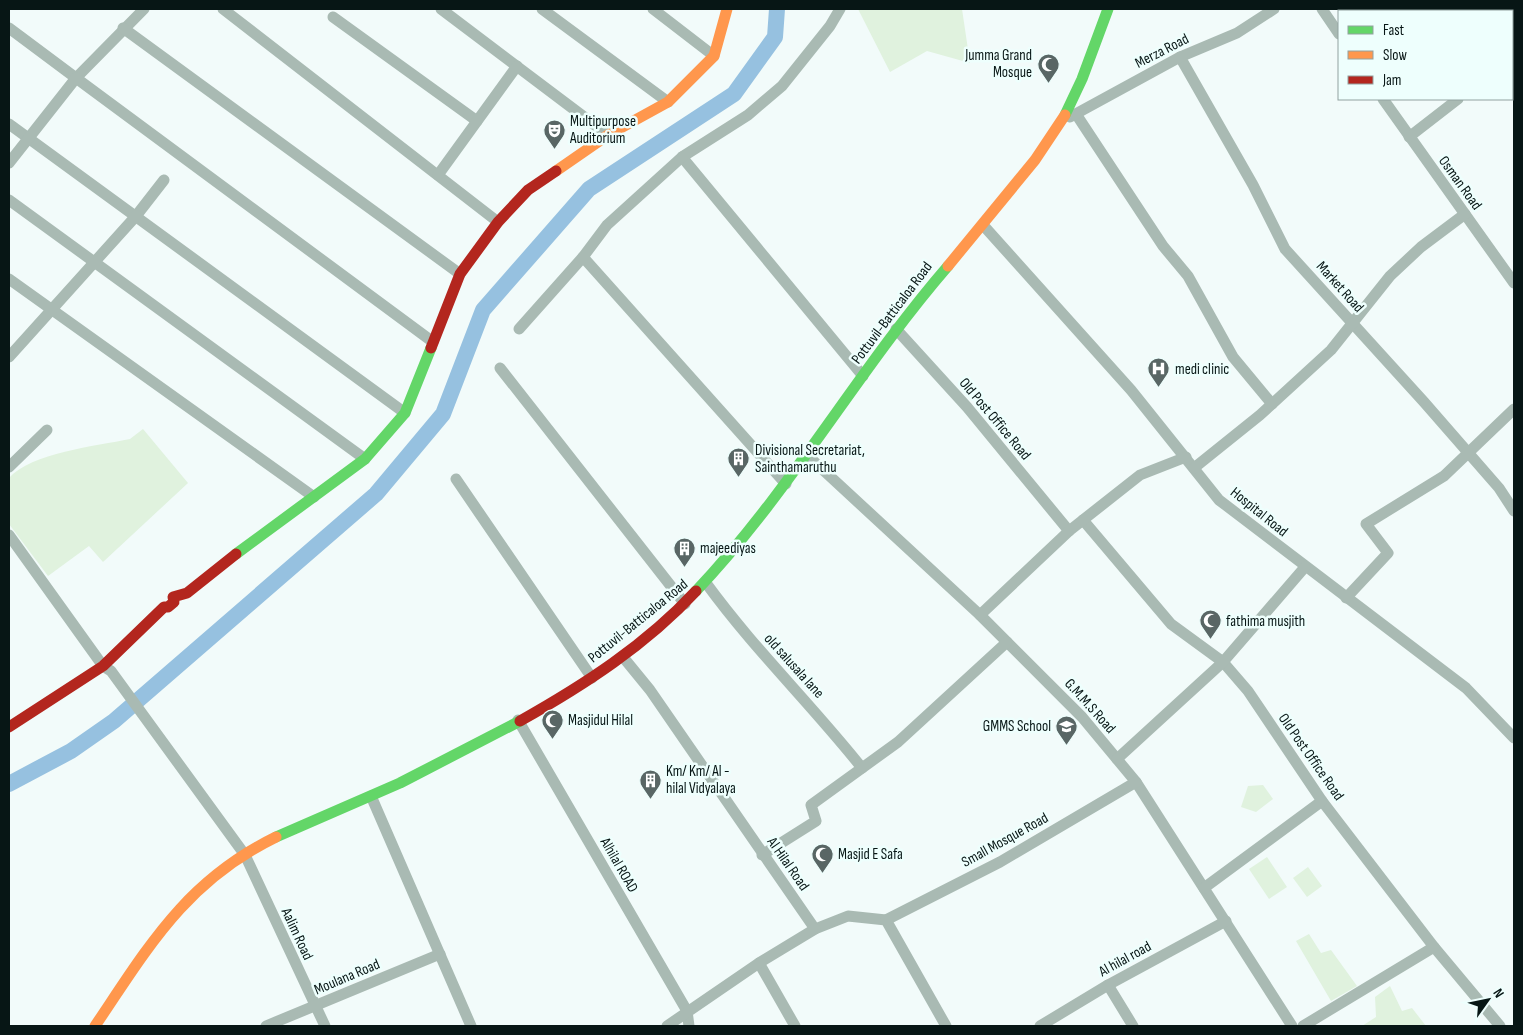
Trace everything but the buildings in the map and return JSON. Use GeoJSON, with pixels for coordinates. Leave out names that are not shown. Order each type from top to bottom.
{"type":"FeatureCollection","features":[{"type":"Feature","properties":{"kind":"main road"},"geometry":{"type":"LineString","coordinates":[[9,727],[107,668],[164,606],[168,607],[174,602],[173,597],[186,593],[270,528],[365,459],[405,413],[460,274],[498,222],[528,190],[608,136],[668,102],[714,56],[727,9]]}},
{"type":"Feature","properties":{"kind":"main road","name":"Pottuvil-Batticaloa Road"},"geometry":{"type":"LineString","coordinates":[[96,1026],[170,917],[208,880],[260,845],[440,765],[592,678],[623,657],[685,604],[706,583],[738,548],[808,456],[896,329],[929,286],[983,225],[1040,154],[1062,121],[1078,88],[1108,9]]}},
{"type":"Feature","properties":{"kind":"street"},"geometry":{"type":"LineString","coordinates":[[9,163],[76,78],[123,28],[144,9]]}},
{"type":"Feature","properties":{"kind":"street"},"geometry":{"type":"LineString","coordinates":[[223,9],[498,222]]}},
{"type":"Feature","properties":{"kind":"street"},"geometry":{"type":"LineString","coordinates":[[441,9],[608,136]]}},
{"type":"Feature","properties":{"kind":"street"},"geometry":{"type":"LineString","coordinates":[[542,9],[668,102]]}},
{"type":"Feature","properties":{"kind":"street"},"geometry":{"type":"LineString","coordinates":[[653,9],[714,56]]}},
{"type":"Feature","properties":{"kind":"street"},"geometry":{"type":"LineString","coordinates":[[519,329],[583,257],[607,225],[682,157],[748,115],[782,86],[830,26],[840,9]]}},
{"type":"Feature","properties":{"kind":"street","name":"Merza Road"},"geometry":{"type":"LineString","coordinates":[[1062,121],[1180,57],[1237,33],[1274,9]]}},
{"type":"Feature","properties":{"kind":"street"},"geometry":{"type":"LineString","coordinates":[[1322,9],[1338,33]]}},
{"type":"Feature","properties":{"kind":"street"},"geometry":{"type":"LineString","coordinates":[[333,17],[477,120]]}},
{"type":"Feature","properties":{"kind":"street"},"geometry":{"type":"LineString","coordinates":[[9,28],[433,342]]}},
{"type":"Feature","properties":{"kind":"street"},"geometry":{"type":"LineString","coordinates":[[123,28],[460,274]]}},
{"type":"Feature","properties":{"kind":"street","name":"Market Road"},"geometry":{"type":"LineString","coordinates":[[1180,57],[1238,164],[1253,186],[1285,249],[1467,451],[1499,488],[1514,511]]}},
{"type":"Feature","properties":{"kind":"street"},"geometry":{"type":"LineString","coordinates":[[438,175],[517,66]]}},
{"type":"Feature","properties":{"kind":"street","name":"Osman Road"},"geometry":{"type":"LineString","coordinates":[[1384,100],[1514,283]]}},
{"type":"Feature","properties":{"kind":"street"},"geometry":{"type":"LineString","coordinates":[[1409,137],[1457,100]]}},
{"type":"Feature","properties":{"kind":"street"},"geometry":{"type":"LineString","coordinates":[[1076,114],[1164,246],[1188,276],[1233,357],[1272,404]]}},
{"type":"Feature","properties":{"kind":"street"},"geometry":{"type":"LineString","coordinates":[[9,124],[405,413]]}},
{"type":"Feature","properties":{"kind":"street"},"geometry":{"type":"LineString","coordinates":[[682,157],[863,376]]}},
{"type":"Feature","properties":{"kind":"street"},"geometry":{"type":"LineString","coordinates":[[9,357],[136,216],[164,180]]}},
{"type":"Feature","properties":{"kind":"street"},"geometry":{"type":"LineString","coordinates":[[9,200],[365,459]]}},
{"type":"Feature","properties":{"kind":"street"},"geometry":{"type":"LineString","coordinates":[[1194,468],[1272,404],[1331,350],[1390,276],[1421,247],[1464,214]]}},
{"type":"Feature","properties":{"kind":"street","name":"Hospital Road"},"geometry":{"type":"LineString","coordinates":[[983,225],[1131,390],[1220,500],[1305,568],[1466,688],[1514,738]]}},
{"type":"Feature","properties":{"kind":"street"},"geometry":{"type":"LineString","coordinates":[[583,257],[786,484]]}},
{"type":"Feature","properties":{"kind":"street"},"geometry":{"type":"LineString","coordinates":[[9,279],[314,497]]}},
{"type":"Feature","properties":{"kind":"street","name":"Old Post Office Road"},"geometry":{"type":"LineString","coordinates":[[896,329],[967,407],[1069,531]]}},
{"type":"Feature","properties":{"kind":"street"},"geometry":{"type":"LineString","coordinates":[[500,368],[685,604]]}},
{"type":"Feature","properties":{"kind":"street"},"geometry":{"type":"LineString","coordinates":[[1346,598],[1388,553],[1366,524],[1444,476],[1467,451],[1514,408]]}},
{"type":"Feature","properties":{"kind":"street"},"geometry":{"type":"LineString","coordinates":[[9,467],[47,430]]}},
{"type":"Feature","properties":{"kind":"street","name":"G.M.M.S Road"},"geometry":{"type":"LineString","coordinates":[[808,456],[980,615],[1082,716],[1136,782],[1292,1026]]}},
{"type":"Feature","properties":{"kind":"street"},"geometry":{"type":"LineString","coordinates":[[980,615],[1069,531],[1140,475],[1186,458]]}},
{"type":"Feature","properties":{"kind":"street"},"geometry":{"type":"LineString","coordinates":[[456,480],[592,678]]}},
{"type":"Feature","properties":{"kind":"street","name":"Old Post Office Road"},"geometry":{"type":"LineString","coordinates":[[1083,520],[1171,624],[1223,662],[1248,691],[1322,801],[1434,947],[1500,1026]]}},
{"type":"Feature","properties":{"kind":"street","name":"Aalim Road"},"geometry":{"type":"LineString","coordinates":[[9,535],[245,854],[324,1026]]}},
{"type":"Feature","properties":{"kind":"street"},"geometry":{"type":"LineString","coordinates":[[1117,760],[1223,662],[1305,568]]}},
{"type":"Feature","properties":{"kind":"street","name":"old salusala lane"},"geometry":{"type":"LineString","coordinates":[[706,583],[760,652],[800,694],[862,768]]}},
{"type":"Feature","properties":{"kind":"street"},"geometry":{"type":"LineString","coordinates":[[762,855],[816,821],[811,805],[898,742],[1007,642]]}},
{"type":"Feature","properties":{"kind":"street","name":"Al Hilal Road"},"geometry":{"type":"LineString","coordinates":[[623,657],[650,690],[762,855],[815,929]]}},
{"type":"Feature","properties":{"kind":"street","name":"Alhilal ROAD"},"geometry":{"type":"LineString","coordinates":[[518,720],[687,1011],[689,1026]]}},
{"type":"Feature","properties":{"kind":"street","name":"Small Mosque Road"},"geometry":{"type":"LineString","coordinates":[[886,920],[1000,862],[1136,782]]}},
{"type":"Feature","properties":{"kind":"street"},"geometry":{"type":"LineString","coordinates":[[371,796],[471,1026]]}},
{"type":"Feature","properties":{"kind":"street"},"geometry":{"type":"LineString","coordinates":[[1204,888],[1322,801]]}},
{"type":"Feature","properties":{"kind":"street"},"geometry":{"type":"LineString","coordinates":[[667,1026],[759,963],[815,929],[848,916],[886,920],[946,1026]]}},
{"type":"Feature","properties":{"kind":"street","name":"Al hilal road"},"geometry":{"type":"LineString","coordinates":[[1040,1026],[1108,985],[1226,921]]}},
{"type":"Feature","properties":{"kind":"street"},"geometry":{"type":"LineString","coordinates":[[1303,1026],[1434,947]]}},
{"type":"Feature","properties":{"kind":"street","name":"Moulana Road"},"geometry":{"type":"LineString","coordinates":[[266,1026],[440,954]]}},
{"type":"Feature","properties":{"kind":"street"},"geometry":{"type":"LineString","coordinates":[[759,963],[795,1026]]}},
{"type":"Feature","properties":{"kind":"street"},"geometry":{"type":"LineString","coordinates":[[1108,985],[1133,1026]]}},
{"type":"Feature","properties":{"kind":"green space"},"geometry":{"type":"Polygon","coordinates":[[[858,9],[962,9],[970,63],[927,51],[890,72],[858,9]]]}},
{"type":"Feature","properties":{"kind":"green space"},"geometry":{"type":"Polygon","coordinates":[[[143,429],[188,483],[103,562],[89,546],[48,576],[9,524],[9,478],[19,469],[32,462],[65,452],[130,439],[143,429]]]}},
{"type":"Feature","properties":{"kind":"green space"},"geometry":{"type":"Polygon","coordinates":[[[1263,785],[1273,799],[1256,812],[1241,807],[1248,786],[1263,785]]]}},
{"type":"Feature","properties":{"kind":"green space"},"geometry":{"type":"Polygon","coordinates":[[[1267,857],[1287,887],[1269,899],[1249,869],[1267,857]]]}},
{"type":"Feature","properties":{"kind":"green space"},"geometry":{"type":"Polygon","coordinates":[[[1308,867],[1322,886],[1307,897],[1293,878],[1308,867]]]}},
{"type":"Feature","properties":{"kind":"green space"},"geometry":{"type":"Polygon","coordinates":[[[1309,934],[1321,953],[1331,950],[1357,986],[1331,1001],[1296,941],[1309,934]]]}},
{"type":"Feature","properties":{"kind":"green space"},"geometry":{"type":"Polygon","coordinates":[[[1390,986],[1402,1011],[1412,1008],[1426,1026],[1362,1026],[1376,1017],[1375,997],[1390,986]]]}},
{"type":"Feature","properties":{"kind":"waterway"},"geometry":{"type":"LineString","coordinates":[[9,784],[71,751],[114,721],[376,494],[443,414],[483,310],[589,189],[734,94],[775,37],[777,9]]}},
{"type":"Feature","properties":{"kind":"traffic: fast"},"geometry":{"type":"LineString","coordinates":[[1065,115],[1082,79],[1108,9]]}},
{"type":"Feature","properties":{"kind":"traffic: fast"},"geometry":{"type":"LineString","coordinates":[[696,591],[763,513],[884,347],[948,266]]}},
{"type":"Feature","properties":{"kind":"traffic: fast"},"geometry":{"type":"LineString","coordinates":[[236,554],[365,459],[405,413],[431,348]]}},
{"type":"Feature","properties":{"kind":"traffic: fast"},"geometry":{"type":"LineString","coordinates":[[276,837],[400,783],[520,721]]}},
{"type":"Feature","properties":{"kind":"traffic: slow"},"geometry":{"type":"LineString","coordinates":[[556,171],[608,135],[668,102],[714,56],[727,9]]}},
{"type":"Feature","properties":{"kind":"traffic: slow"},"geometry":{"type":"LineString","coordinates":[[948,266],[1035,160],[1065,115]]}},
{"type":"Feature","properties":{"kind":"traffic: slow"},"geometry":{"type":"LineString","coordinates":[[95,1026],[152,943],[193,895],[217,874],[245,854],[276,837]]}},
{"type":"Feature","properties":{"kind":"traffic: jam"},"geometry":{"type":"LineString","coordinates":[[431,348],[460,274],[498,222],[528,190],[556,171]]}},
{"type":"Feature","properties":{"kind":"traffic: jam"},"geometry":{"type":"LineString","coordinates":[[9,727],[103,666],[164,607],[168,607],[174,602],[173,597],[187,593],[236,554]]}},
{"type":"Feature","properties":{"kind":"traffic: jam"},"geometry":{"type":"LineString","coordinates":[[520,721],[613,663],[677,611],[696,591]]}},
{"type":"Feature","properties":{"kind":"place","name":"Jumma Grand Mosque"},"geometry":{"type":"Point","coordinates":[1048,83]}},
{"type":"Feature","properties":{"kind":"place","name":"Multipurpose Auditorium"},"geometry":{"type":"Point","coordinates":[554,149]}},
{"type":"Feature","properties":{"kind":"place","name":"medi clinic"},"geometry":{"type":"Point","coordinates":[1159,388]}},
{"type":"Feature","properties":{"kind":"place","name":"Divisional Secretariat, Sainthamaruthu"},"geometry":{"type":"Point","coordinates":[739,478]}},
{"type":"Feature","properties":{"kind":"place","name":"majeediyas"},"geometry":{"type":"Point","coordinates":[684,567]}},
{"type":"Feature","properties":{"kind":"place","name":"fathima musjith"},"geometry":{"type":"Point","coordinates":[1210,640]}},
{"type":"Feature","properties":{"kind":"place","name":"Masjidul Hilal"},"geometry":{"type":"Point","coordinates":[552,739]}},
{"type":"Feature","properties":{"kind":"place","name":"GMMS School"},"geometry":{"type":"Point","coordinates":[1067,745]}},
{"type":"Feature","properties":{"kind":"place","name":"Km/ Km/ Al - hilal Vidyalaya"},"geometry":{"type":"Point","coordinates":[650,799]}},
{"type":"Feature","properties":{"kind":"place","name":"Masjid E Safa"},"geometry":{"type":"Point","coordinates":[822,873]}}]}
